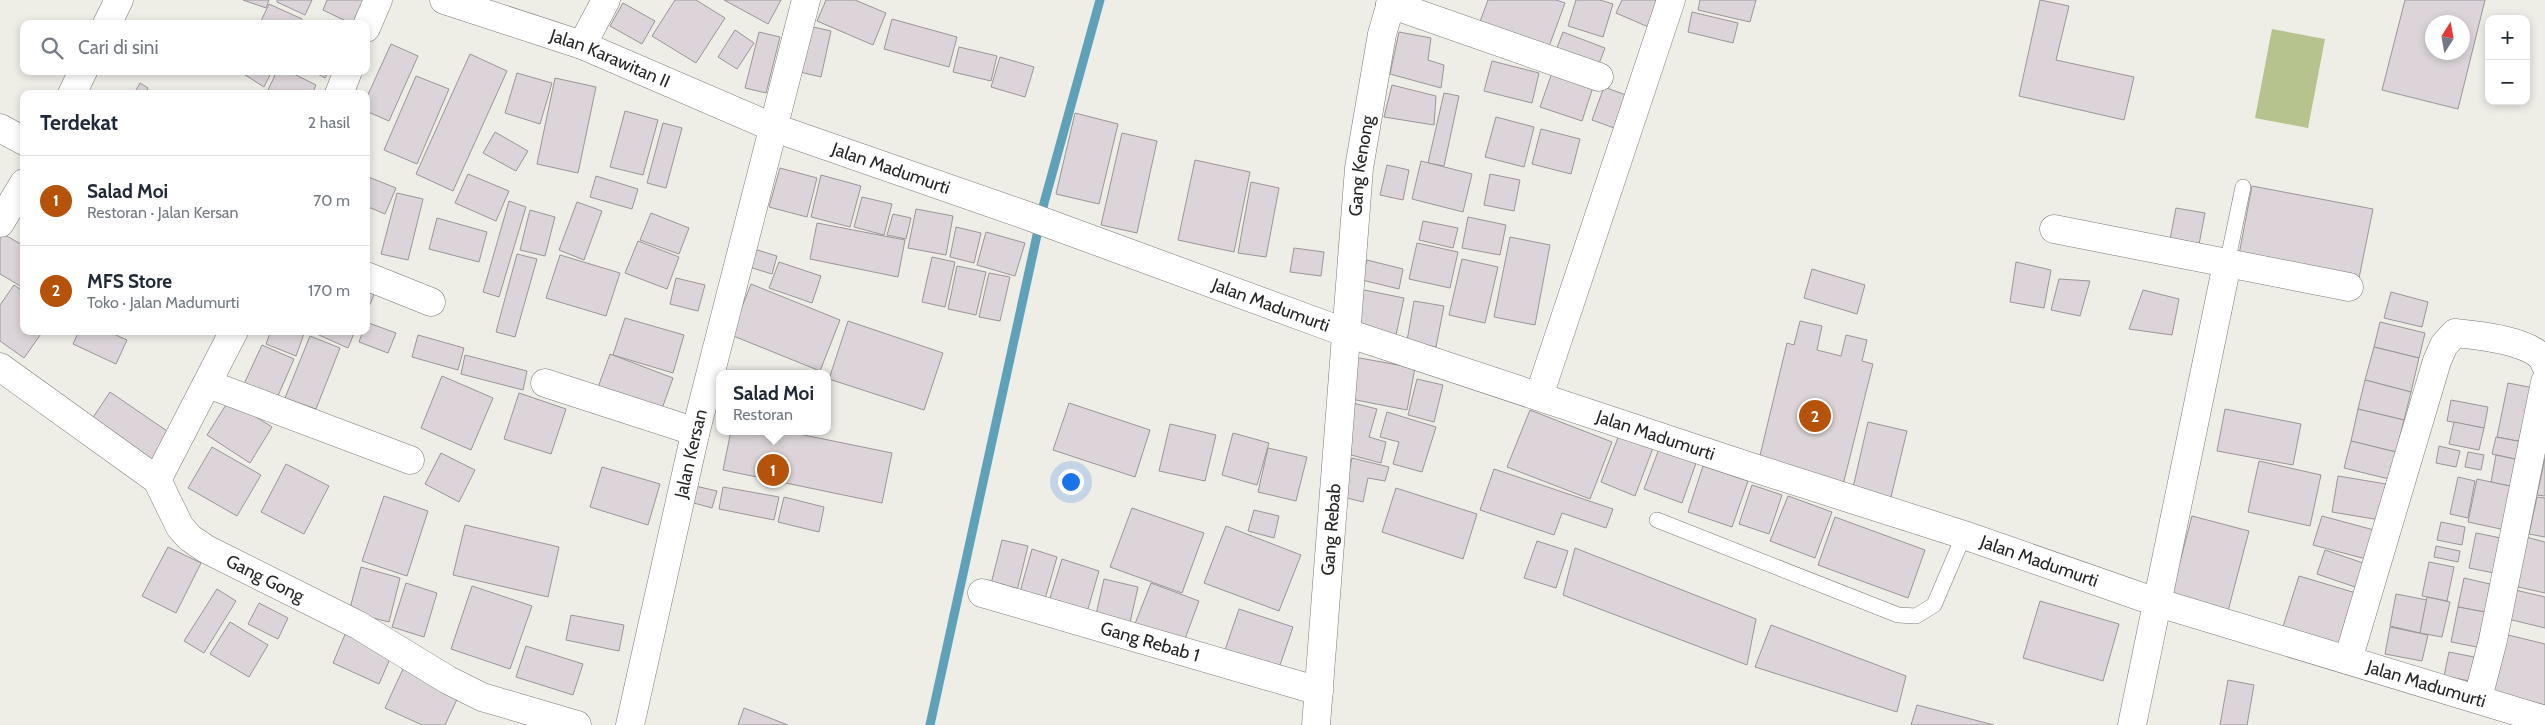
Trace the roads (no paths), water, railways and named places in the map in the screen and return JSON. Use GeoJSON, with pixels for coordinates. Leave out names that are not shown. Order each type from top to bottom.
{"type":"FeatureCollection","features":[{"type":"Feature","properties":{"kind":"street"},"geometry":{"type":"LineString","coordinates":[[109,20],[119,0]]}},
{"type":"Feature","properties":{"kind":"street"},"geometry":{"type":"LineString","coordinates":[[369,20],[378,0]]}},
{"type":"Feature","properties":{"kind":"street","name":"Jalan Karawitan II"},"geometry":{"type":"LineString","coordinates":[[444,0],[582,45],[772,127]]}},
{"type":"Feature","properties":{"kind":"street"},"geometry":{"type":"LineString","coordinates":[[582,45],[606,0]]}},
{"type":"Feature","properties":{"kind":"street","name":"Jalan Kersan"},"geometry":{"type":"LineString","coordinates":[[630,725],[695,434],[806,0]]}},
{"type":"Feature","properties":{"kind":"street"},"geometry":{"type":"LineString","coordinates":[[1539,396],[1671,0]]}},
{"type":"Feature","properties":{"kind":"street"},"geometry":{"type":"LineString","coordinates":[[1391,2],[1599,77]]}},
{"type":"Feature","properties":{"kind":"street","name":"Gang Kenong"},"geometry":{"type":"LineString","coordinates":[[1347,333],[1359,168],[1382,34],[1391,2]]}},
{"type":"Feature","properties":{"kind":"street"},"geometry":{"type":"LineString","coordinates":[[74,90],[81,75]]}},
{"type":"Feature","properties":{"kind":"street"},"geometry":{"type":"LineString","coordinates":[[341,90],[346,75]]}},
{"type":"Feature","properties":{"kind":"street","name":"Jalan Madumurti"},"geometry":{"type":"LineString","coordinates":[[772,127],[1028,216],[1347,333],[1742,464],[1964,535],[2158,603],[2478,698],[2545,720]]}},
{"type":"Feature","properties":{"kind":"street"},"geometry":{"type":"LineString","coordinates":[[0,128],[20,139]]}},
{"type":"Feature","properties":{"kind":"street"},"geometry":{"type":"LineString","coordinates":[[0,223],[20,190]]}},
{"type":"Feature","properties":{"kind":"street"},"geometry":{"type":"LineString","coordinates":[[2054,229],[2349,287]]}},
{"type":"Feature","properties":{"kind":"street"},"geometry":{"type":"LineString","coordinates":[[2132,725],[2227,264]]}},
{"type":"Feature","properties":{"kind":"street"},"geometry":{"type":"LineString","coordinates":[[370,278],[431,302]]}},
{"type":"Feature","properties":{"kind":"street","name":"Gang Rebab"},"geometry":{"type":"LineString","coordinates":[[1316,725],[1347,333]]}},
{"type":"Feature","properties":{"kind":"street"},"geometry":{"type":"LineString","coordinates":[[2348,660],[2431,379],[2444,345],[2455,333],[2470,334],[2530,347],[2544,358],[2545,364]]}},
{"type":"Feature","properties":{"kind":"street"},"geometry":{"type":"LineString","coordinates":[[157,480],[232,335]]}},
{"type":"Feature","properties":{"kind":"street","name":"Gang Gong"},"geometry":{"type":"LineString","coordinates":[[0,367],[157,480],[180,527],[190,538],[206,549],[358,625],[448,680],[482,697],[577,725]]}},
{"type":"Feature","properties":{"kind":"street"},"geometry":{"type":"LineString","coordinates":[[2478,698],[2493,640],[2545,382]]}},
{"type":"Feature","properties":{"kind":"street"},"geometry":{"type":"LineString","coordinates":[[545,383],[684,428],[695,434]]}},
{"type":"Feature","properties":{"kind":"street"},"geometry":{"type":"LineString","coordinates":[[208,384],[410,460]]}},
{"type":"Feature","properties":{"kind":"street","name":"Gang Rebab 1"},"geometry":{"type":"LineString","coordinates":[[982,592],[1318,691]]}},
{"type":"Feature","properties":{"kind":"lane"},"geometry":{"type":"LineString","coordinates":[[2227,264],[2243,187]]}},
{"type":"Feature","properties":{"kind":"lane"},"geometry":{"type":"LineString","coordinates":[[1657,520],[1898,615],[1916,616],[1934,605],[1964,535]]}},
{"type":"Feature","properties":{"kind":"waterway"},"geometry":{"type":"LineString","coordinates":[[930,725],[1044,203],[1100,0]]}},
{"type":"Feature","properties":{"kind":"place","name":"MFS Store"},"geometry":{"type":"Point","coordinates":[1815,416]}},
{"type":"Feature","properties":{"kind":"place","name":"Salad Moi"},"geometry":{"type":"Point","coordinates":[773,470]}}]}
